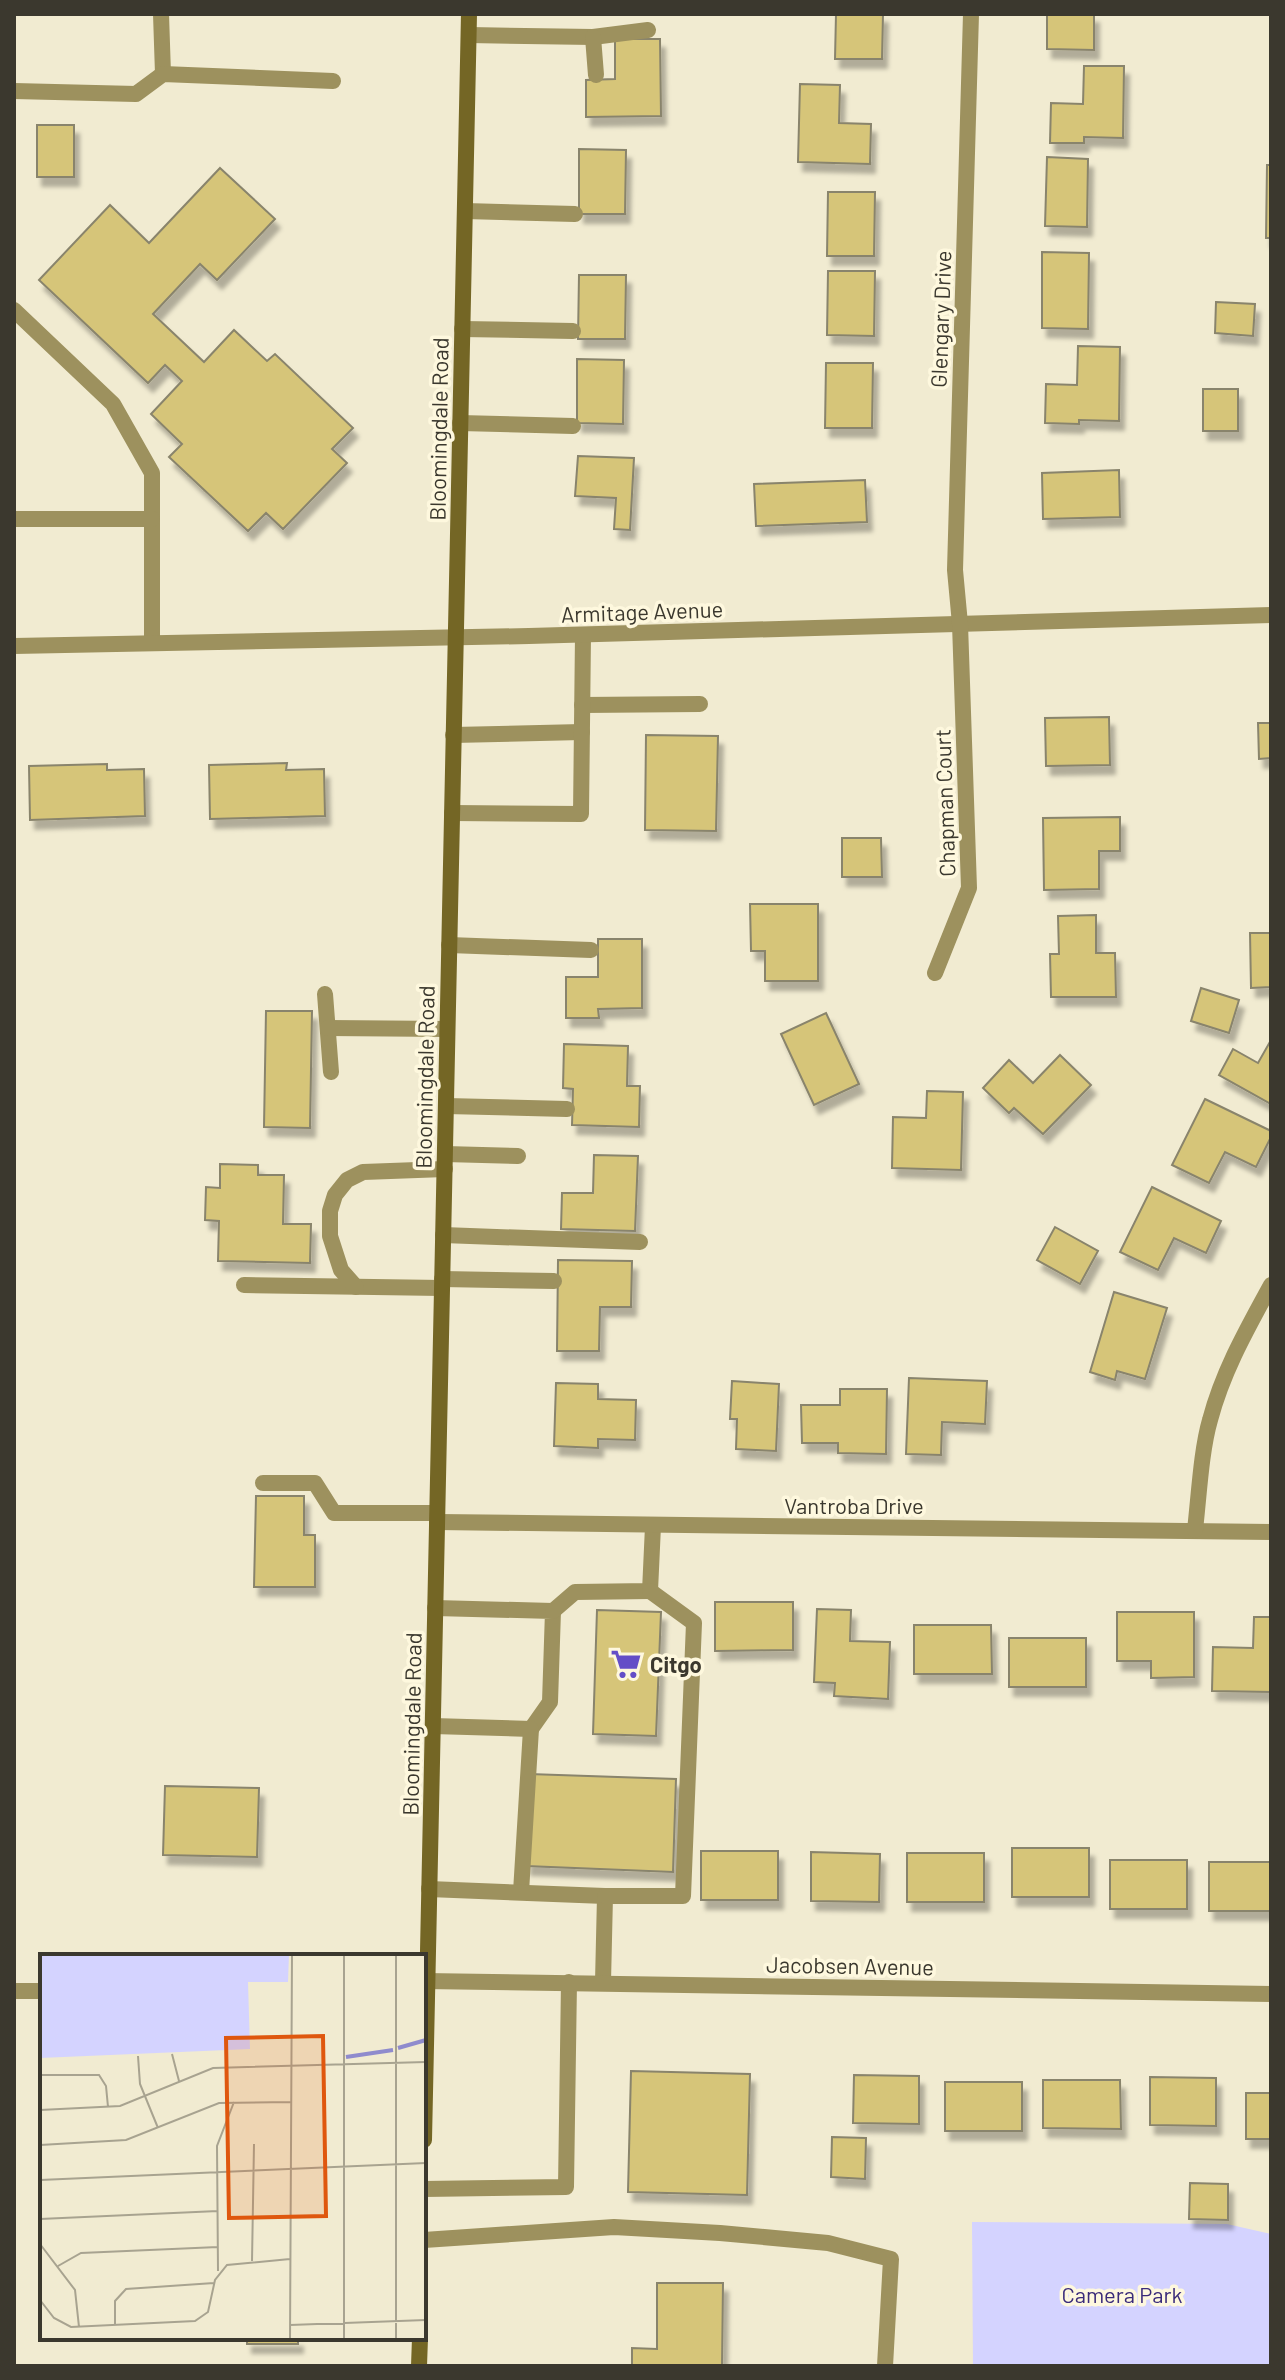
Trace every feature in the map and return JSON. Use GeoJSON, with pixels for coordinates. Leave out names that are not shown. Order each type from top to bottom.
{"type":"FeatureCollection","features":[{"type":"Feature","properties":{"kind":"main road","name":"Bloomingdale Road"},"geometry":{"type":"LineString","coordinates":[[426,1981],[469,14]]}},
{"type":"Feature","properties":{"kind":"main road"},"geometry":{"type":"LineString","coordinates":[[419,2366],[420,2340]]}},
{"type":"Feature","properties":{"kind":"street"},"geometry":{"type":"LineString","coordinates":[[161,14],[163,74]]}},
{"type":"Feature","properties":{"kind":"street","name":"Glengary Drive"},"geometry":{"type":"LineString","coordinates":[[960,624],[955,570],[971,14]]}},
{"type":"Feature","properties":{"kind":"street"},"geometry":{"type":"LineString","coordinates":[[469,35],[593,37],[648,30]]}},
{"type":"Feature","properties":{"kind":"street"},"geometry":{"type":"LineString","coordinates":[[593,37],[596,75]]}},
{"type":"Feature","properties":{"kind":"street"},"geometry":{"type":"LineString","coordinates":[[14,91],[136,94],[163,74],[333,81]]}},
{"type":"Feature","properties":{"kind":"street"},"geometry":{"type":"LineString","coordinates":[[465,211],[575,214]]}},
{"type":"Feature","properties":{"kind":"street"},"geometry":{"type":"LineString","coordinates":[[14,310],[113,404],[152,473],[152,642]]}},
{"type":"Feature","properties":{"kind":"street"},"geometry":{"type":"LineString","coordinates":[[462,329],[573,331]]}},
{"type":"Feature","properties":{"kind":"street"},"geometry":{"type":"LineString","coordinates":[[460,423],[573,426]]}},
{"type":"Feature","properties":{"kind":"street"},"geometry":{"type":"LineString","coordinates":[[14,519],[152,519]]}},
{"type":"Feature","properties":{"kind":"street","name":"Armitage Avenue"},"geometry":{"type":"LineString","coordinates":[[14,646],[583,635],[1271,615]]}},
{"type":"Feature","properties":{"kind":"street","name":"Chapman Court"},"geometry":{"type":"LineString","coordinates":[[935,973],[969,888],[960,624]]}},
{"type":"Feature","properties":{"kind":"street"},"geometry":{"type":"LineString","coordinates":[[452,813],[581,814],[583,635]]}},
{"type":"Feature","properties":{"kind":"street"},"geometry":{"type":"LineString","coordinates":[[582,705],[700,704]]}},
{"type":"Feature","properties":{"kind":"street"},"geometry":{"type":"LineString","coordinates":[[453,735],[582,732]]}},
{"type":"Feature","properties":{"kind":"street"},"geometry":{"type":"LineString","coordinates":[[449,945],[591,950]]}},
{"type":"Feature","properties":{"kind":"street"},"geometry":{"type":"LineString","coordinates":[[325,994],[331,1072]]}},
{"type":"Feature","properties":{"kind":"street"},"geometry":{"type":"LineString","coordinates":[[328,1028],[447,1029]]}},
{"type":"Feature","properties":{"kind":"street"},"geometry":{"type":"LineString","coordinates":[[446,1106],[567,1109]]}},
{"type":"Feature","properties":{"kind":"street"},"geometry":{"type":"LineString","coordinates":[[356,1287],[341,1270],[330,1236],[330,1211],[335,1195],[347,1180],[363,1172],[518,1156]]}},
{"type":"Feature","properties":{"kind":"street"},"geometry":{"type":"LineString","coordinates":[[443,1235],[640,1242]]}},
{"type":"Feature","properties":{"kind":"street"},"geometry":{"type":"LineString","coordinates":[[244,1285],[356,1287],[554,1281]]}},
{"type":"Feature","properties":{"kind":"street"},"geometry":{"type":"LineString","coordinates":[[1195,1530],[1209,1423],[1224,1374],[1271,1285]]}},
{"type":"Feature","properties":{"kind":"street","name":"Vantroba Drive"},"geometry":{"type":"LineString","coordinates":[[263,1483],[315,1483],[334,1513],[653,1526],[1271,1532]]}},
{"type":"Feature","properties":{"kind":"street"},"geometry":{"type":"LineString","coordinates":[[650,1591],[653,1526]]}},
{"type":"Feature","properties":{"kind":"street"},"geometry":{"type":"LineString","coordinates":[[429,1889],[683,1896],[694,1623],[650,1591],[575,1592],[553,1611],[435,1608]]}},
{"type":"Feature","properties":{"kind":"street"},"geometry":{"type":"LineString","coordinates":[[521,1892],[531,1729],[550,1702],[553,1611]]}},
{"type":"Feature","properties":{"kind":"street"},"geometry":{"type":"LineString","coordinates":[[433,1726],[531,1729]]}},
{"type":"Feature","properties":{"kind":"street"},"geometry":{"type":"LineString","coordinates":[[603,1982],[605,1896]]}},
{"type":"Feature","properties":{"kind":"street","name":"Jacobsen Avenue"},"geometry":{"type":"LineString","coordinates":[[426,1981],[1271,1994]]}},
{"type":"Feature","properties":{"kind":"street"},"geometry":{"type":"LineString","coordinates":[[426,2189],[566,2187],[569,1982]]}},
{"type":"Feature","properties":{"kind":"street"},"geometry":{"type":"LineString","coordinates":[[14,1991],[40,1991]]}},
{"type":"Feature","properties":{"kind":"street"},"geometry":{"type":"LineString","coordinates":[[426,2240],[614,2227],[828,2243],[891,2259],[885,2366]]}},
{"type":"Feature","properties":{"kind":"green space","name":"Camera Park"},"geometry":{"type":"Polygon","coordinates":[[[972,2222],[1227,2224],[1271,2234],[1271,2366],[973,2366],[972,2222]]]}},
{"type":"Feature","properties":{"kind":"building"},"geometry":{"type":"Polygon","coordinates":[[[836,14],[883,14],[882,59],[835,59],[836,14]]]}},
{"type":"Feature","properties":{"kind":"building"},"geometry":{"type":"Polygon","coordinates":[[[1047,14],[1094,14],[1094,50],[1047,49],[1047,14]]]}},
{"type":"Feature","properties":{"kind":"building"},"geometry":{"type":"Polygon","coordinates":[[[615,39],[660,39],[661,116],[586,117],[586,80],[615,79],[615,39]]]}},
{"type":"Feature","properties":{"kind":"building"},"geometry":{"type":"Polygon","coordinates":[[[1084,66],[1124,66],[1123,138],[1084,137],[1084,143],[1050,143],[1051,103],[1083,104],[1084,66]]]}},
{"type":"Feature","properties":{"kind":"building"},"geometry":{"type":"Polygon","coordinates":[[[800,84],[840,85],[839,123],[871,124],[870,164],[798,162],[800,84]]]}},
{"type":"Feature","properties":{"kind":"building"},"geometry":{"type":"Polygon","coordinates":[[[37,125],[74,125],[74,177],[37,177],[37,125]]]}},
{"type":"Feature","properties":{"kind":"building"},"geometry":{"type":"Polygon","coordinates":[[[579,149],[626,150],[625,214],[579,214],[579,149]]]}},
{"type":"Feature","properties":{"kind":"building"},"geometry":{"type":"Polygon","coordinates":[[[1047,157],[1088,159],[1087,227],[1045,226],[1047,157]]]}},
{"type":"Feature","properties":{"kind":"building"},"geometry":{"type":"Polygon","coordinates":[[[1267,165],[1271,165],[1271,238],[1266,238],[1267,165]]]}},
{"type":"Feature","properties":{"kind":"building"},"geometry":{"type":"Polygon","coordinates":[[[220,168],[275,219],[217,280],[200,264],[153,314],[204,362],[234,330],[267,361],[275,354],[353,428],[332,449],[347,463],[283,529],[266,513],[248,531],[169,457],[182,444],[151,414],[182,381],[165,365],[148,383],[39,280],[110,205],[149,243],[220,168]]]}},
{"type":"Feature","properties":{"kind":"building"},"geometry":{"type":"Polygon","coordinates":[[[828,192],[875,192],[874,256],[827,256],[828,192]]]}},
{"type":"Feature","properties":{"kind":"building"},"geometry":{"type":"Polygon","coordinates":[[[1042,252],[1089,253],[1088,329],[1042,328],[1042,252]]]}},
{"type":"Feature","properties":{"kind":"building"},"geometry":{"type":"Polygon","coordinates":[[[828,271],[875,271],[874,336],[827,335],[828,271]]]}},
{"type":"Feature","properties":{"kind":"building"},"geometry":{"type":"Polygon","coordinates":[[[579,275],[626,275],[625,339],[578,339],[579,275]]]}},
{"type":"Feature","properties":{"kind":"building"},"geometry":{"type":"Polygon","coordinates":[[[1216,302],[1255,304],[1253,336],[1215,333],[1216,302]]]}},
{"type":"Feature","properties":{"kind":"building"},"geometry":{"type":"Polygon","coordinates":[[[1078,346],[1120,347],[1119,421],[1045,423],[1046,384],[1077,385],[1078,346]]]}},
{"type":"Feature","properties":{"kind":"building"},"geometry":{"type":"Polygon","coordinates":[[[577,359],[624,360],[623,424],[577,423],[577,359]]]}},
{"type":"Feature","properties":{"kind":"building"},"geometry":{"type":"Polygon","coordinates":[[[826,363],[873,363],[872,428],[825,428],[826,363]]]}},
{"type":"Feature","properties":{"kind":"building"},"geometry":{"type":"Polygon","coordinates":[[[1203,389],[1238,389],[1238,431],[1203,431],[1203,389]]]}},
{"type":"Feature","properties":{"kind":"building"},"geometry":{"type":"Polygon","coordinates":[[[578,456],[634,458],[630,530],[614,529],[616,498],[575,496],[578,456]]]}},
{"type":"Feature","properties":{"kind":"building"},"geometry":{"type":"Polygon","coordinates":[[[1119,470],[1120,517],[1043,519],[1042,473],[1119,470]]]}},
{"type":"Feature","properties":{"kind":"building"},"geometry":{"type":"Polygon","coordinates":[[[865,480],[867,522],[756,526],[754,484],[865,480]]]}},
{"type":"Feature","properties":{"kind":"building"},"geometry":{"type":"Polygon","coordinates":[[[1109,717],[1110,765],[1046,766],[1045,718],[1109,717]]]}},
{"type":"Feature","properties":{"kind":"building"},"geometry":{"type":"Polygon","coordinates":[[[1258,723],[1271,723],[1271,758],[1259,759],[1258,723]]]}},
{"type":"Feature","properties":{"kind":"building"},"geometry":{"type":"Polygon","coordinates":[[[646,735],[718,736],[716,831],[645,830],[646,735]]]}},
{"type":"Feature","properties":{"kind":"building"},"geometry":{"type":"Polygon","coordinates":[[[287,763],[286,770],[324,769],[325,816],[210,819],[209,765],[287,763]]]}},
{"type":"Feature","properties":{"kind":"building"},"geometry":{"type":"Polygon","coordinates":[[[107,764],[107,770],[144,769],[145,816],[30,820],[29,766],[107,764]]]}},
{"type":"Feature","properties":{"kind":"building"},"geometry":{"type":"Polygon","coordinates":[[[1120,817],[1120,851],[1099,851],[1099,889],[1044,890],[1043,818],[1120,817]]]}},
{"type":"Feature","properties":{"kind":"building"},"geometry":{"type":"Polygon","coordinates":[[[842,838],[881,838],[882,877],[842,877],[842,838]]]}},
{"type":"Feature","properties":{"kind":"building"},"geometry":{"type":"Polygon","coordinates":[[[750,904],[818,904],[818,981],[765,981],[765,951],[751,951],[750,904]]]}},
{"type":"Feature","properties":{"kind":"building"},"geometry":{"type":"Polygon","coordinates":[[[1096,915],[1096,953],[1115,953],[1116,997],[1051,997],[1050,954],[1059,954],[1058,916],[1096,915]]]}},
{"type":"Feature","properties":{"kind":"building"},"geometry":{"type":"Polygon","coordinates":[[[1250,933],[1271,933],[1271,987],[1251,988],[1250,933]]]}},
{"type":"Feature","properties":{"kind":"building"},"geometry":{"type":"Polygon","coordinates":[[[598,939],[642,939],[642,1008],[598,1009],[599,1018],[566,1018],[566,977],[598,977],[598,939]]]}},
{"type":"Feature","properties":{"kind":"building"},"geometry":{"type":"Polygon","coordinates":[[[1201,988],[1239,1000],[1229,1033],[1191,1021],[1201,988]]]}},
{"type":"Feature","properties":{"kind":"building"},"geometry":{"type":"Polygon","coordinates":[[[266,1011],[312,1011],[310,1128],[264,1127],[266,1011]]]}},
{"type":"Feature","properties":{"kind":"building"},"geometry":{"type":"Polygon","coordinates":[[[826,1013],[859,1084],[814,1105],[781,1034],[826,1013]]]}},
{"type":"Feature","properties":{"kind":"building"},"geometry":{"type":"Polygon","coordinates":[[[1271,1040],[1271,1104],[1219,1075],[1233,1049],[1258,1063],[1271,1040]]]}},
{"type":"Feature","properties":{"kind":"building"},"geometry":{"type":"Polygon","coordinates":[[[564,1044],[628,1046],[627,1086],[640,1086],[639,1127],[572,1125],[573,1089],[563,1088],[564,1044]]]}},
{"type":"Feature","properties":{"kind":"building"},"geometry":{"type":"Polygon","coordinates":[[[1060,1055],[1091,1085],[1043,1134],[1014,1108],[1009,1113],[983,1088],[1009,1060],[1033,1083],[1060,1055]]]}},
{"type":"Feature","properties":{"kind":"building"},"geometry":{"type":"Polygon","coordinates":[[[927,1091],[963,1092],[961,1170],[892,1168],[893,1117],[926,1118],[927,1091]]]}},
{"type":"Feature","properties":{"kind":"building"},"geometry":{"type":"Polygon","coordinates":[[[1205,1099],[1271,1131],[1256,1167],[1225,1152],[1209,1183],[1172,1165],[1205,1099]]]}},
{"type":"Feature","properties":{"kind":"building"},"geometry":{"type":"Polygon","coordinates":[[[594,1155],[638,1156],[635,1231],[561,1229],[562,1193],[593,1193],[594,1155]]]}},
{"type":"Feature","properties":{"kind":"building"},"geometry":{"type":"Polygon","coordinates":[[[220,1164],[258,1165],[258,1175],[284,1175],[283,1224],[311,1224],[310,1263],[218,1261],[219,1221],[205,1220],[206,1187],[220,1188],[220,1164]]]}},
{"type":"Feature","properties":{"kind":"building"},"geometry":{"type":"Polygon","coordinates":[[[1152,1187],[1221,1221],[1206,1253],[1174,1238],[1158,1270],[1120,1252],[1152,1187]]]}},
{"type":"Feature","properties":{"kind":"building"},"geometry":{"type":"Polygon","coordinates":[[[1055,1227],[1098,1251],[1080,1284],[1037,1260],[1055,1227]]]}},
{"type":"Feature","properties":{"kind":"building"},"geometry":{"type":"Polygon","coordinates":[[[558,1260],[632,1261],[631,1307],[600,1307],[599,1351],[557,1351],[558,1260]]]}},
{"type":"Feature","properties":{"kind":"building"},"geometry":{"type":"Polygon","coordinates":[[[1114,1292],[1167,1308],[1145,1379],[1117,1371],[1115,1380],[1090,1372],[1114,1292]]]}},
{"type":"Feature","properties":{"kind":"building"},"geometry":{"type":"Polygon","coordinates":[[[909,1378],[987,1381],[985,1424],[942,1422],[941,1455],[906,1454],[909,1378]]]}},
{"type":"Feature","properties":{"kind":"building"},"geometry":{"type":"Polygon","coordinates":[[[732,1381],[779,1384],[776,1451],[736,1449],[737,1419],[730,1419],[732,1381]]]}},
{"type":"Feature","properties":{"kind":"building"},"geometry":{"type":"Polygon","coordinates":[[[556,1383],[598,1384],[598,1399],[636,1400],[635,1440],[598,1439],[598,1448],[554,1446],[556,1383]]]}},
{"type":"Feature","properties":{"kind":"building"},"geometry":{"type":"Polygon","coordinates":[[[840,1389],[887,1389],[886,1454],[838,1453],[838,1443],[802,1443],[801,1405],[840,1405],[840,1389]]]}},
{"type":"Feature","properties":{"kind":"building"},"geometry":{"type":"Polygon","coordinates":[[[256,1496],[304,1496],[304,1535],[315,1535],[315,1587],[254,1587],[256,1496]]]}},
{"type":"Feature","properties":{"kind":"building"},"geometry":{"type":"Polygon","coordinates":[[[715,1602],[793,1602],[793,1650],[715,1651],[715,1602]]]}},
{"type":"Feature","properties":{"kind":"building"},"geometry":{"type":"Polygon","coordinates":[[[817,1609],[851,1610],[850,1641],[890,1642],[888,1699],[834,1696],[835,1683],[814,1682],[817,1609]]]}},
{"type":"Feature","properties":{"kind":"building"},"geometry":{"type":"Polygon","coordinates":[[[597,1610],[661,1612],[656,1736],[593,1734],[597,1610]]]}},
{"type":"Feature","properties":{"kind":"building"},"geometry":{"type":"Polygon","coordinates":[[[1117,1612],[1194,1612],[1194,1677],[1151,1678],[1151,1661],[1117,1661],[1117,1612]]]}},
{"type":"Feature","properties":{"kind":"building"},"geometry":{"type":"Polygon","coordinates":[[[1254,1617],[1271,1617],[1271,1692],[1212,1691],[1213,1647],[1253,1648],[1254,1617]]]}},
{"type":"Feature","properties":{"kind":"building"},"geometry":{"type":"Polygon","coordinates":[[[914,1625],[991,1625],[992,1674],[914,1674],[914,1625]]]}},
{"type":"Feature","properties":{"kind":"building"},"geometry":{"type":"Polygon","coordinates":[[[1009,1638],[1086,1638],[1086,1687],[1009,1687],[1009,1638]]]}},
{"type":"Feature","properties":{"kind":"building"},"geometry":{"type":"Polygon","coordinates":[[[529,1774],[676,1779],[673,1872],[526,1866],[529,1774]]]}},
{"type":"Feature","properties":{"kind":"building"},"geometry":{"type":"Polygon","coordinates":[[[165,1786],[259,1788],[257,1857],[163,1855],[165,1786]]]}},
{"type":"Feature","properties":{"kind":"building"},"geometry":{"type":"Polygon","coordinates":[[[1012,1848],[1089,1848],[1089,1897],[1012,1897],[1012,1848]]]}},
{"type":"Feature","properties":{"kind":"building"},"geometry":{"type":"Polygon","coordinates":[[[701,1851],[778,1851],[778,1900],[701,1900],[701,1851]]]}},
{"type":"Feature","properties":{"kind":"building"},"geometry":{"type":"Polygon","coordinates":[[[811,1852],[880,1854],[879,1902],[811,1901],[811,1852]]]}},
{"type":"Feature","properties":{"kind":"building"},"geometry":{"type":"Polygon","coordinates":[[[907,1853],[984,1853],[984,1902],[907,1902],[907,1853]]]}},
{"type":"Feature","properties":{"kind":"building"},"geometry":{"type":"Polygon","coordinates":[[[1110,1860],[1187,1860],[1187,1909],[1110,1909],[1110,1860]]]}},
{"type":"Feature","properties":{"kind":"building"},"geometry":{"type":"Polygon","coordinates":[[[1209,1862],[1271,1862],[1271,1911],[1209,1911],[1209,1862]]]}},
{"type":"Feature","properties":{"kind":"building"},"geometry":{"type":"Polygon","coordinates":[[[631,2071],[750,2074],[747,2195],[628,2192],[631,2071]]]}},
{"type":"Feature","properties":{"kind":"building"},"geometry":{"type":"Polygon","coordinates":[[[854,2075],[919,2076],[919,2124],[853,2123],[854,2075]]]}},
{"type":"Feature","properties":{"kind":"building"},"geometry":{"type":"Polygon","coordinates":[[[1150,2077],[1216,2078],[1216,2126],[1150,2125],[1150,2077]]]}},
{"type":"Feature","properties":{"kind":"building"},"geometry":{"type":"Polygon","coordinates":[[[1043,2080],[1120,2080],[1121,2129],[1043,2128],[1043,2080]]]}},
{"type":"Feature","properties":{"kind":"building"},"geometry":{"type":"Polygon","coordinates":[[[945,2082],[1022,2082],[1022,2131],[945,2131],[945,2082]]]}},
{"type":"Feature","properties":{"kind":"building"},"geometry":{"type":"Polygon","coordinates":[[[1246,2093],[1271,2093],[1271,2139],[1246,2139],[1246,2093]]]}},
{"type":"Feature","properties":{"kind":"building"},"geometry":{"type":"Polygon","coordinates":[[[832,2137],[866,2138],[865,2179],[831,2177],[832,2137]]]}},
{"type":"Feature","properties":{"kind":"building"},"geometry":{"type":"Polygon","coordinates":[[[1190,2183],[1228,2184],[1228,2220],[1189,2219],[1190,2183]]]}},
{"type":"Feature","properties":{"kind":"building"},"geometry":{"type":"Polygon","coordinates":[[[657,2283],[723,2283],[722,2366],[632,2366],[632,2348],[657,2349],[657,2283]]]}},
{"type":"Feature","properties":{"kind":"building"},"geometry":{"type":"Polygon","coordinates":[[[247,2340],[298,2340],[298,2344],[247,2344],[247,2340]]]}},
{"type":"Feature","properties":{"kind":"place","name":"Citgo"},"geometry":{"type":"Point","coordinates":[626,1664]}}]}
